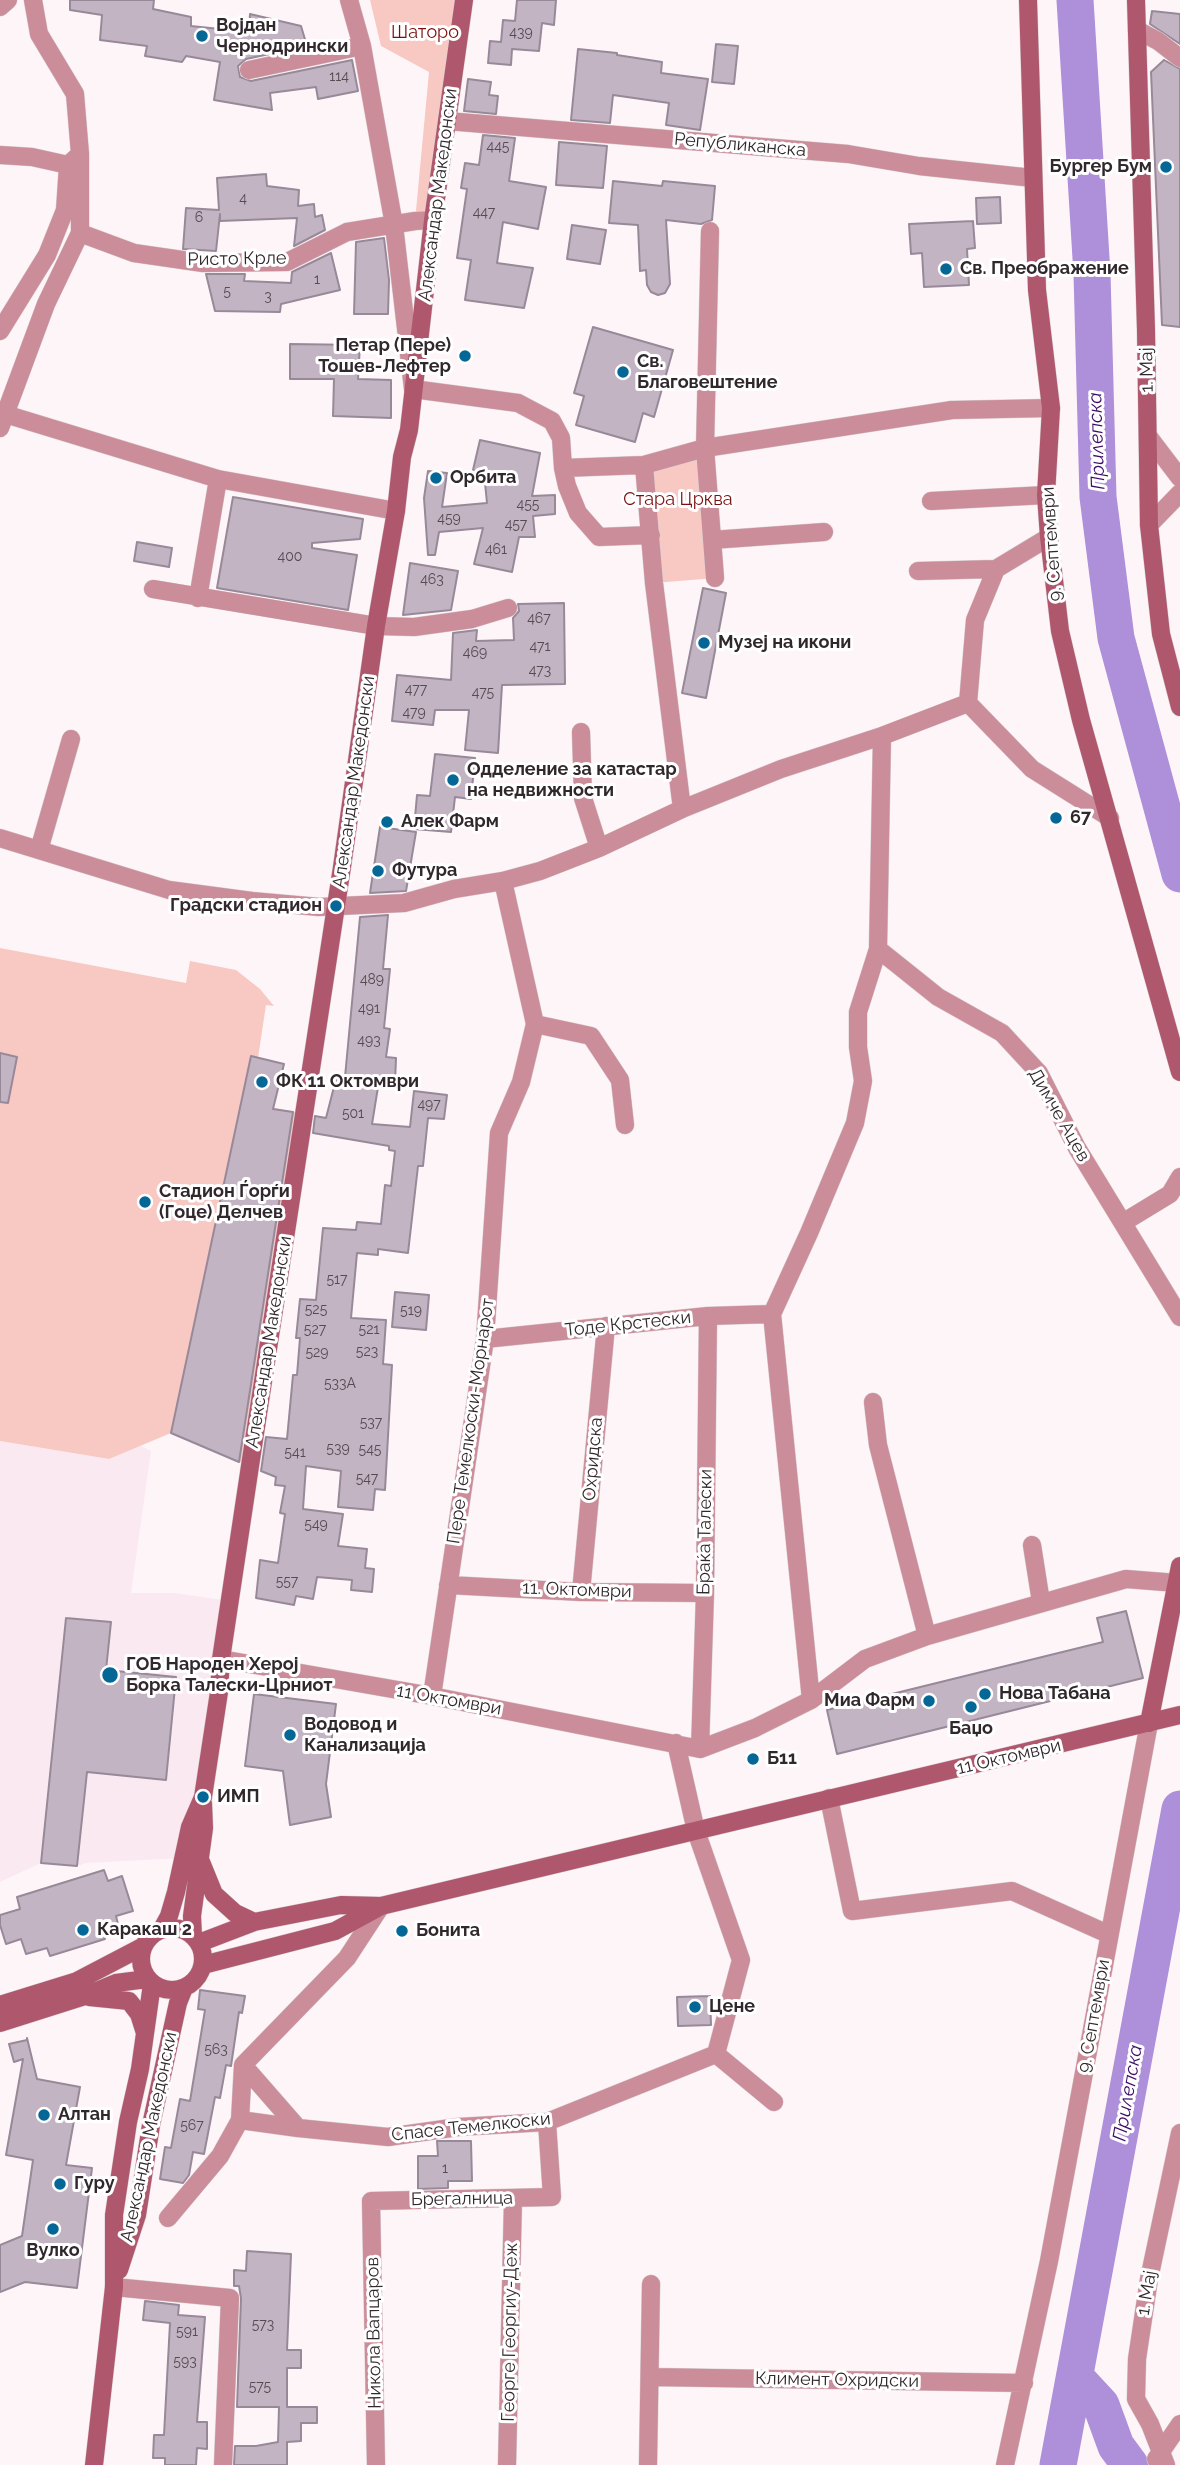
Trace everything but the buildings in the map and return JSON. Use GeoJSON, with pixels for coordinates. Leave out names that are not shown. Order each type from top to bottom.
{"type":"FeatureCollection","features":[{"type":"Feature","properties":{"kind":"street"},"geometry":{"type":"LineString","coordinates":[[0,7],[8,0]]}},
{"type":"Feature","properties":{"kind":"street"},"geometry":{"type":"LineString","coordinates":[[33,0],[39,34],[75,94],[74,160],[80,233],[46,304],[2,421],[218,479],[396,511]]}},
{"type":"Feature","properties":{"kind":"street","name":"Александар Македонски"},"geometry":{"type":"LineString","coordinates":[[349,0],[362,46],[394,225],[414,389]]}},
{"type":"Feature","properties":{"kind":"street","name":"Александар Македонски"},"geometry":{"type":"LineString","coordinates":[[162,1929],[176,1892],[190,1827],[203,1797],[219,1692],[221,1659],[414,389],[433,220],[464,0]]}},
{"type":"Feature","properties":{"kind":"street","name":"9. Септември"},"geometry":{"type":"LineString","coordinates":[[1028,0],[1037,290],[1051,408],[1046,495],[1048,537],[1060,631],[1081,720],[1180,1072]]}},
{"type":"Feature","properties":{"kind":"street","name":"1. Мај"},"geometry":{"type":"LineString","coordinates":[[1136,0],[1149,525],[1161,634],[1180,707]]}},
{"type":"Feature","properties":{"kind":"street"},"geometry":{"type":"LineString","coordinates":[[1137,30],[1158,41],[1180,58]]}},
{"type":"Feature","properties":{"kind":"street"},"geometry":{"type":"LineString","coordinates":[[249,70],[362,46]]}},
{"type":"Feature","properties":{"kind":"street","name":"Републиканска"},"geometry":{"type":"LineString","coordinates":[[447,121],[848,155],[919,166],[1033,178]]}},
{"type":"Feature","properties":{"kind":"street"},"geometry":{"type":"LineString","coordinates":[[0,155],[74,160]]}},
{"type":"Feature","properties":{"kind":"street"},"geometry":{"type":"LineString","coordinates":[[0,331],[47,255],[65,210],[74,160]]}},
{"type":"Feature","properties":{"kind":"street","name":"Ристо Крле"},"geometry":{"type":"LineString","coordinates":[[80,233],[134,253],[203,263],[287,262],[347,232],[415,220],[433,220]]}},
{"type":"Feature","properties":{"kind":"street"},"geometry":{"type":"LineString","coordinates":[[710,231],[705,448],[715,578]]}},
{"type":"Feature","properties":{"kind":"street"},"geometry":{"type":"LineString","coordinates":[[414,389],[518,403],[552,421],[561,438],[567,486],[578,513],[598,537],[650,536]]}},
{"type":"Feature","properties":{"kind":"street"},"geometry":{"type":"LineString","coordinates":[[563,468],[644,465],[705,448],[952,410],[1051,408]]}},
{"type":"Feature","properties":{"kind":"street"},"geometry":{"type":"LineString","coordinates":[[1148,436],[1180,478]]}},
{"type":"Feature","properties":{"kind":"street"},"geometry":{"type":"LineString","coordinates":[[644,465],[654,583],[682,809]]}},
{"type":"Feature","properties":{"kind":"street"},"geometry":{"type":"LineString","coordinates":[[198,598],[218,479]]}},
{"type":"Feature","properties":{"kind":"street"},"geometry":{"type":"LineString","coordinates":[[1149,525],[1180,493]]}},
{"type":"Feature","properties":{"kind":"street"},"geometry":{"type":"LineString","coordinates":[[931,501],[1046,495]]}},
{"type":"Feature","properties":{"kind":"street"},"geometry":{"type":"LineString","coordinates":[[712,540],[824,532]]}},
{"type":"Feature","properties":{"kind":"street"},"geometry":{"type":"LineString","coordinates":[[918,571],[996,569],[1048,537]]}},
{"type":"Feature","properties":{"kind":"street"},"geometry":{"type":"LineString","coordinates":[[996,569],[975,620],[968,703],[1032,769],[1110,818]]}},
{"type":"Feature","properties":{"kind":"street"},"geometry":{"type":"LineString","coordinates":[[153,589],[376,626],[414,627],[472,620],[508,608]]}},
{"type":"Feature","properties":{"kind":"street"},"geometry":{"type":"LineString","coordinates":[[0,838],[169,890],[252,901],[336,906],[404,903],[454,889],[503,881],[540,871],[781,769],[882,736],[968,703]]}},
{"type":"Feature","properties":{"kind":"street"},"geometry":{"type":"LineString","coordinates":[[582,732],[583,798],[599,848]]}},
{"type":"Feature","properties":{"kind":"street"},"geometry":{"type":"LineString","coordinates":[[811,1700],[772,1314],[855,1123],[863,1081],[858,1047],[858,1012],[878,949],[882,736]]}},
{"type":"Feature","properties":{"kind":"street"},"geometry":{"type":"LineString","coordinates":[[40,850],[71,739]]}},
{"type":"Feature","properties":{"kind":"street","name":"Пере Темелкоски-Морнарот"},"geometry":{"type":"LineString","coordinates":[[432,1696],[485,1339],[499,1133],[521,1082],[535,1024],[503,881]]}},
{"type":"Feature","properties":{"kind":"street","name":"Димче Ацев"},"geometry":{"type":"LineString","coordinates":[[878,949],[938,997],[1002,1033],[1039,1073],[1077,1148],[1180,1317]]}},
{"type":"Feature","properties":{"kind":"street"},"geometry":{"type":"LineString","coordinates":[[535,1024],[591,1036],[620,1080],[625,1125]]}},
{"type":"Feature","properties":{"kind":"street"},"geometry":{"type":"LineString","coordinates":[[1124,1222],[1170,1194],[1180,1177]]}},
{"type":"Feature","properties":{"kind":"street","name":"Тоде Крстески"},"geometry":{"type":"LineString","coordinates":[[485,1339],[708,1316],[772,1314]]}},
{"type":"Feature","properties":{"kind":"street","name":"Браќа Талески"},"geometry":{"type":"LineString","coordinates":[[700,1749],[705,1593],[708,1316]]}},
{"type":"Feature","properties":{"kind":"street","name":"Охридска"},"geometry":{"type":"LineString","coordinates":[[581,1592],[606,1326]]}},
{"type":"Feature","properties":{"kind":"street"},"geometry":{"type":"LineString","coordinates":[[873,1402],[878,1445],[927,1636]]}},
{"type":"Feature","properties":{"kind":"street"},"geometry":{"type":"LineString","coordinates":[[1032,1545],[1041,1602]]}},
{"type":"Feature","properties":{"kind":"street"},"geometry":{"type":"LineString","coordinates":[[700,1749],[755,1728],[811,1700],[864,1659],[927,1636],[1126,1578],[1178,1575]]}},
{"type":"Feature","properties":{"kind":"street","name":"9. Септември"},"geometry":{"type":"LineString","coordinates":[[1005,2465],[1049,2261],[1108,1934],[1178,1575]]}},
{"type":"Feature","properties":{"kind":"street","name":"11. Октомври"},"geometry":{"type":"LineString","coordinates":[[448,1584],[581,1592],[705,1593]]}},
{"type":"Feature","properties":{"kind":"street","name":"11 Октомври"},"geometry":{"type":"LineString","coordinates":[[221,1659],[432,1696],[700,1749]]}},
{"type":"Feature","properties":{"kind":"street","name":"11 Октомври"},"geometry":{"type":"LineString","coordinates":[[196,1939],[254,1923],[341,1905],[381,1906],[1180,1715]]}},
{"type":"Feature","properties":{"kind":"street"},"geometry":{"type":"LineString","coordinates":[[676,1743],[696,1831],[741,1960],[716,2054],[774,2102]]}},
{"type":"Feature","properties":{"kind":"street"},"geometry":{"type":"LineString","coordinates":[[196,1939],[178,1928],[162,1929],[150,1936],[142,1947],[140,1958],[142,1969],[150,1981],[162,1989],[184,1988],[199,1974],[203,1965],[203,1953],[196,1939],[192,1916],[204,1828],[203,1797]]}},
{"type":"Feature","properties":{"kind":"street"},"geometry":{"type":"LineString","coordinates":[[829,1798],[852,1911],[1012,1891],[1108,1934]]}},
{"type":"Feature","properties":{"kind":"street"},"geometry":{"type":"LineString","coordinates":[[200,1859],[214,1894],[235,1913],[254,1923]]}},
{"type":"Feature","properties":{"kind":"street"},"geometry":{"type":"LineString","coordinates":[[168,2218],[219,2156],[240,2120],[243,2065],[347,1958],[381,1906]]}},
{"type":"Feature","properties":{"kind":"street","name":"11 Октомври"},"geometry":{"type":"LineString","coordinates":[[203,1965],[335,1931],[381,1906]]}},
{"type":"Feature","properties":{"kind":"street"},"geometry":{"type":"LineString","coordinates":[[0,2005],[77,1981],[142,1947]]}},
{"type":"Feature","properties":{"kind":"street"},"geometry":{"type":"LineString","coordinates":[[0,2023],[82,1997],[116,1983],[150,1981]]}},
{"type":"Feature","properties":{"kind":"street","name":"Александар Македонски"},"geometry":{"type":"LineString","coordinates":[[94,2465],[114,2287],[114,2215],[128,2122],[140,2069],[150,1981]]}},
{"type":"Feature","properties":{"kind":"street","name":"Александар Македонски"},"geometry":{"type":"LineString","coordinates":[[114,2287],[136,2215],[151,2125],[178,2003],[184,1988]]}},
{"type":"Feature","properties":{"kind":"street"},"geometry":{"type":"LineString","coordinates":[[82,1997],[129,2001],[139,2014],[145,2033]]}},
{"type":"Feature","properties":{"kind":"street","name":"Спасе Темелкоски"},"geometry":{"type":"LineString","coordinates":[[298,2128],[388,2137],[458,2127],[547,2122],[716,2054]]}},
{"type":"Feature","properties":{"kind":"street"},"geometry":{"type":"LineString","coordinates":[[243,2065],[298,2128]]}},
{"type":"Feature","properties":{"kind":"street"},"geometry":{"type":"LineString","coordinates":[[240,2120],[298,2128]]}},
{"type":"Feature","properties":{"kind":"street","name":"Брегалница"},"geometry":{"type":"LineString","coordinates":[[372,2201],[552,2197],[547,2122]]}},
{"type":"Feature","properties":{"kind":"street","name":"1. Мај"},"geometry":{"type":"LineString","coordinates":[[1159,2461],[1150,2424],[1136,2399],[1136,2359],[1149,2279],[1180,2133]]}},
{"type":"Feature","properties":{"kind":"street","name":"Георге Георгиу-Деж"},"geometry":{"type":"LineString","coordinates":[[507,2465],[513,2199]]}},
{"type":"Feature","properties":{"kind":"street","name":"Никола Вапцаров"},"geometry":{"type":"LineString","coordinates":[[372,2201],[376,2465]]}},
{"type":"Feature","properties":{"kind":"street"},"geometry":{"type":"LineString","coordinates":[[648,2465],[651,2284]]}},
{"type":"Feature","properties":{"kind":"street"},"geometry":{"type":"LineString","coordinates":[[114,2287],[230,2298],[223,2465]]}},
{"type":"Feature","properties":{"kind":"street","name":"Климент Охридски"},"geometry":{"type":"LineString","coordinates":[[650,2377],[1024,2383]]}},
{"type":"Feature","properties":{"kind":"street"},"geometry":{"type":"LineString","coordinates":[[1159,2461],[1180,2424]]}},
{"type":"Feature","properties":{"kind":"shaded area","name":"ГОБ Народен Херој Борка Талески-Црниот"},"geometry":{"type":"Polygon","coordinates":[[[0,1441],[109,1459],[139,1445],[151,1451],[131,1593],[175,1593],[230,1601],[183,1858],[87,1863],[77,1866],[41,1863],[0,1882],[0,1441]]]}},
{"type":"Feature","properties":{"kind":"green space","name":"Шаторо"},"geometry":{"type":"Polygon","coordinates":[[[370,0],[464,0],[433,220],[415,221],[429,72],[381,46],[370,0]]]}},
{"type":"Feature","properties":{"kind":"green space","name":"Стара Црква"},"geometry":{"type":"Polygon","coordinates":[[[705,448],[715,578],[654,583],[644,465],[705,448]]]}},
{"type":"Feature","properties":{"kind":"green space","name":"Стадион Ѓорѓи (Гоце) Делчев"},"geometry":{"type":"Polygon","coordinates":[[[0,948],[186,983],[190,961],[236,970],[260,989],[274,1006],[266,1005],[258,1058],[251,1056],[241,1101],[304,1114],[250,1466],[171,1433],[109,1459],[0,1441],[0,948]]]}},
{"type":"Feature","properties":{"kind":"waterway","name":"Прилепска"},"geometry":{"type":"LineString","coordinates":[[1075,0],[1092,274],[1098,497],[1116,638],[1180,874]]}},
{"type":"Feature","properties":{"kind":"waterway","name":"Прилепска"},"geometry":{"type":"LineString","coordinates":[[1058,2465],[1180,1809]]}},
{"type":"Feature","properties":{"kind":"waterway"},"geometry":{"type":"LineString","coordinates":[[1075,2377],[1101,2405],[1116,2446],[1130,2465]]}},
{"type":"Feature","properties":{"kind":"place","name":"Војдан Чернодрински"},"geometry":{"type":"Point","coordinates":[202,36]}},
{"type":"Feature","properties":{"kind":"place","name":"Бургер Бум"},"geometry":{"type":"Point","coordinates":[1166,167]}},
{"type":"Feature","properties":{"kind":"place","name":"Св. Преображение"},"geometry":{"type":"Point","coordinates":[946,269]}},
{"type":"Feature","properties":{"kind":"place","name":"Петар (Пере) Тошев-Лефтер"},"geometry":{"type":"Point","coordinates":[465,356]}},
{"type":"Feature","properties":{"kind":"place","name":"Св. Благовештение"},"geometry":{"type":"Point","coordinates":[623,372]}},
{"type":"Feature","properties":{"kind":"place","name":"Орбита"},"geometry":{"type":"Point","coordinates":[436,478]}},
{"type":"Feature","properties":{"kind":"place","name":"Музеј на икони"},"geometry":{"type":"Point","coordinates":[704,643]}},
{"type":"Feature","properties":{"kind":"place","name":"Одделение за катастар на недвижности"},"geometry":{"type":"Point","coordinates":[453,780]}},
{"type":"Feature","properties":{"kind":"place","name":"67"},"geometry":{"type":"Point","coordinates":[1056,818]}},
{"type":"Feature","properties":{"kind":"place","name":"Алек Фарм"},"geometry":{"type":"Point","coordinates":[387,822]}},
{"type":"Feature","properties":{"kind":"place","name":"Футура"},"geometry":{"type":"Point","coordinates":[378,871]}},
{"type":"Feature","properties":{"kind":"place","name":"Градски стадион"},"geometry":{"type":"Point","coordinates":[336,906]}},
{"type":"Feature","properties":{"kind":"place","name":"ФК 11 Октомври"},"geometry":{"type":"Point","coordinates":[262,1082]}},
{"type":"Feature","properties":{"kind":"place","name":"Стадион Ѓорѓи (Гоце) Делчев"},"geometry":{"type":"Point","coordinates":[145,1202]}},
{"type":"Feature","properties":{"kind":"place","name":"ГОБ Народен Херој Борка Талески-Црниот"},"geometry":{"type":"Point","coordinates":[110,1675]}},
{"type":"Feature","properties":{"kind":"place","name":"Нова Табана"},"geometry":{"type":"Point","coordinates":[985,1694]}},
{"type":"Feature","properties":{"kind":"place","name":"Миа Фарм"},"geometry":{"type":"Point","coordinates":[929,1701]}},
{"type":"Feature","properties":{"kind":"place","name":"Баџо"},"geometry":{"type":"Point","coordinates":[971,1707]}},
{"type":"Feature","properties":{"kind":"place","name":"Водовод и Канализација"},"geometry":{"type":"Point","coordinates":[290,1735]}},
{"type":"Feature","properties":{"kind":"place","name":"Б11"},"geometry":{"type":"Point","coordinates":[753,1759]}},
{"type":"Feature","properties":{"kind":"place","name":"ИМП"},"geometry":{"type":"Point","coordinates":[203,1797]}},
{"type":"Feature","properties":{"kind":"place","name":"Каракаш 2"},"geometry":{"type":"Point","coordinates":[83,1930]}},
{"type":"Feature","properties":{"kind":"place","name":"Бонита"},"geometry":{"type":"Point","coordinates":[402,1931]}},
{"type":"Feature","properties":{"kind":"place","name":"Цене"},"geometry":{"type":"Point","coordinates":[695,2007]}},
{"type":"Feature","properties":{"kind":"place","name":"Алтан"},"geometry":{"type":"Point","coordinates":[44,2115]}},
{"type":"Feature","properties":{"kind":"place","name":"Гуру"},"geometry":{"type":"Point","coordinates":[60,2184]}},
{"type":"Feature","properties":{"kind":"place","name":"Вулко"},"geometry":{"type":"Point","coordinates":[53,2229]}}]}
